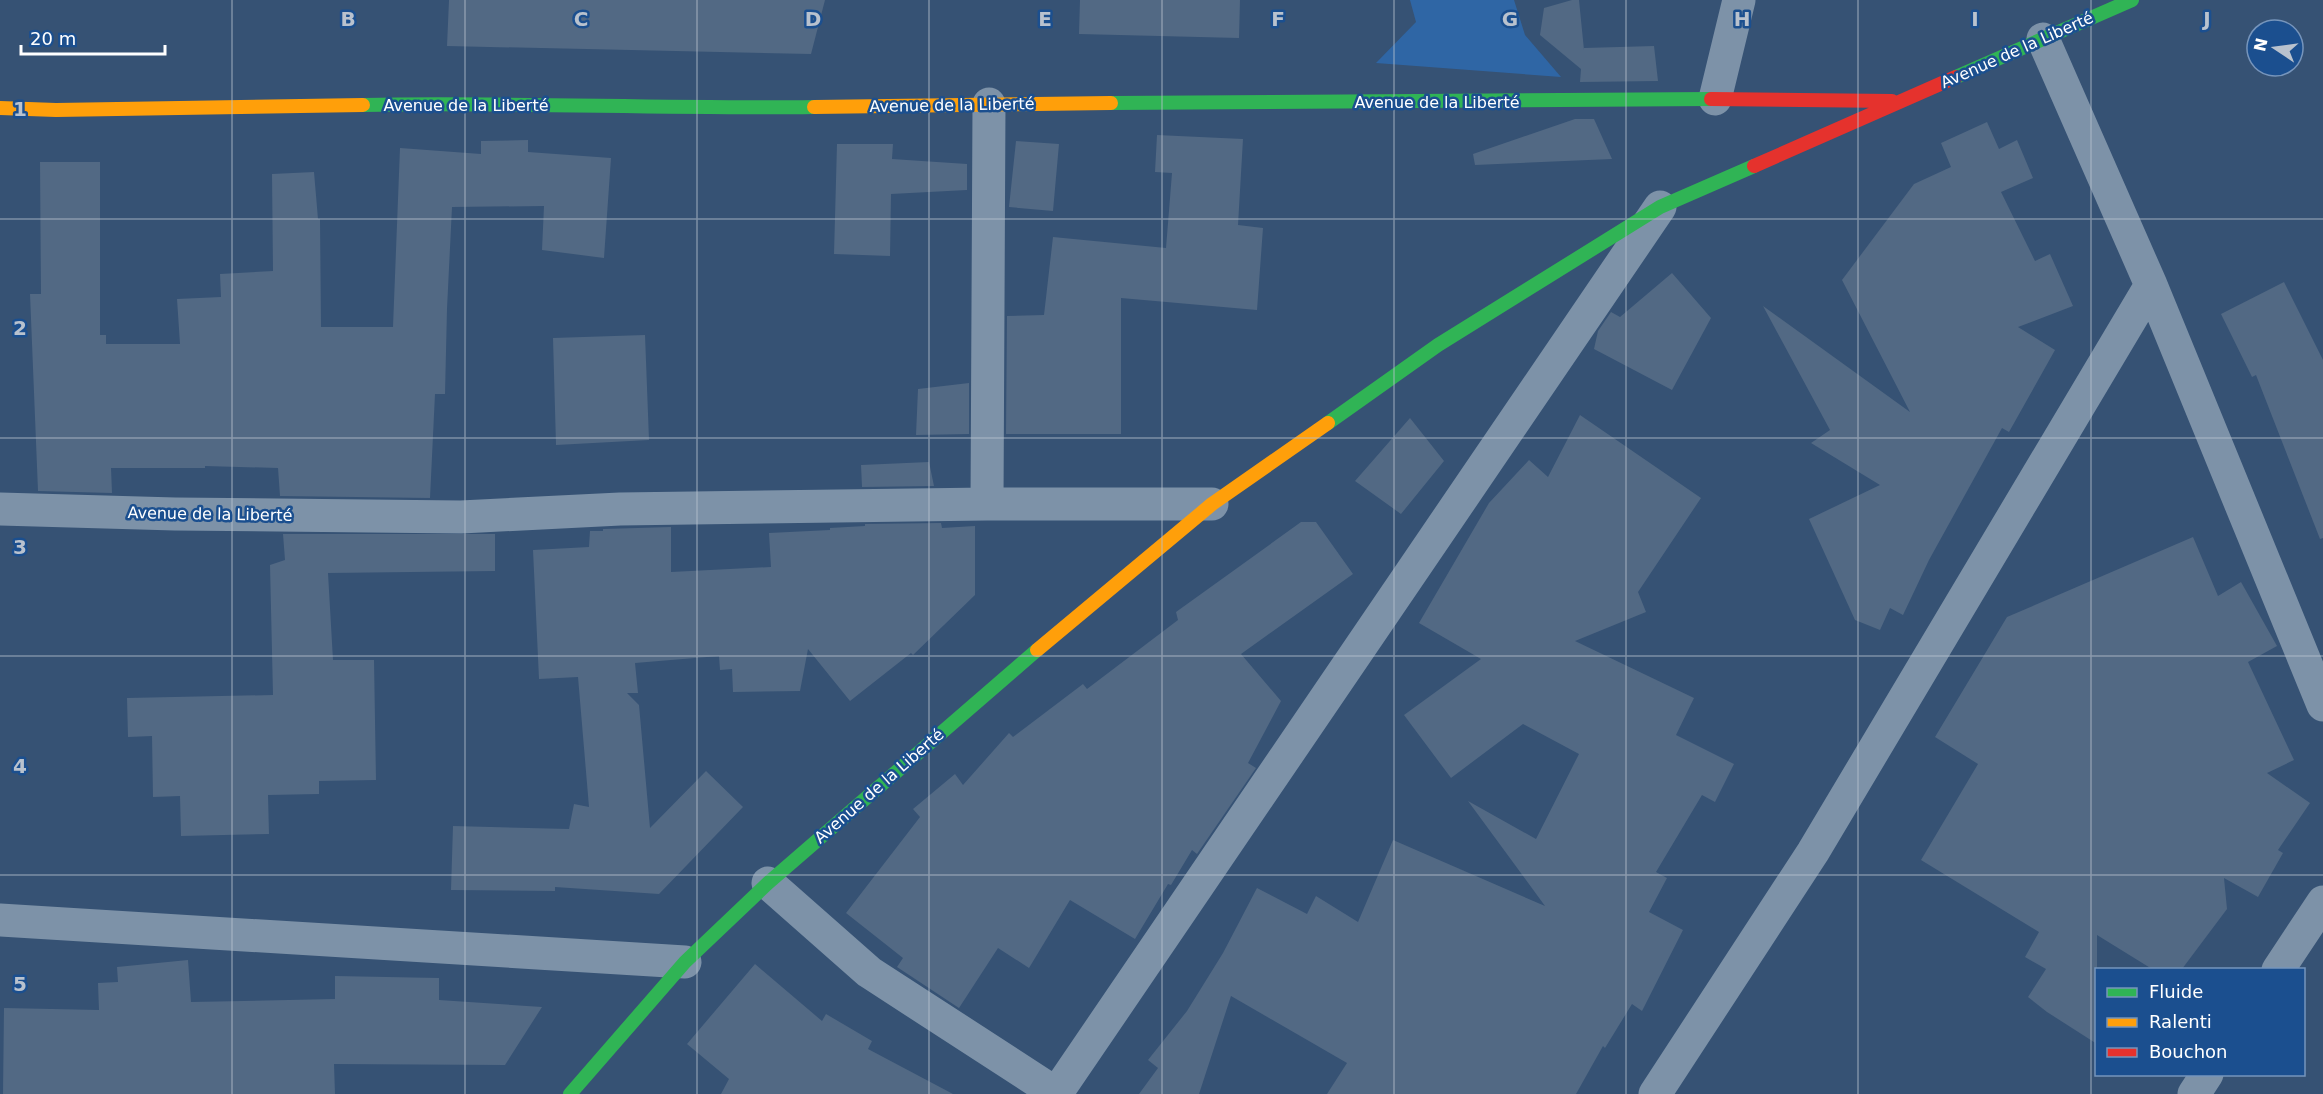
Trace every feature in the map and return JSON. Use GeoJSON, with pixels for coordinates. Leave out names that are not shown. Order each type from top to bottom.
{"type":"FeatureCollection","features":[{"type":"Feature","properties":{"kind":"main road","name":"Avenue de la Liberté"},"geometry":{"type":"LineString","coordinates":[[570,1094],[685,962],[768,883],[986,692],[1212,504],[1438,345],[1660,207],[2132,0]]}},
{"type":"Feature","properties":{"kind":"main road","name":"Avenue de la Liberté"},"geometry":{"type":"LineString","coordinates":[[0,108],[56,110],[455,104],[726,108],[1715,99],[1903,101]]}},
{"type":"Feature","properties":{"kind":"street"},"geometry":{"type":"LineString","coordinates":[[1715,99],[1739,0]]}},
{"type":"Feature","properties":{"kind":"street"},"geometry":{"type":"LineString","coordinates":[[2043,39],[2151,285],[2323,705]]}},
{"type":"Feature","properties":{"kind":"street"},"geometry":{"type":"LineString","coordinates":[[987,504],[989,104]]}},
{"type":"Feature","properties":{"kind":"street"},"geometry":{"type":"LineString","coordinates":[[768,883],[869,972],[1057,1094],[1660,207]]}},
{"type":"Feature","properties":{"kind":"street"},"geometry":{"type":"LineString","coordinates":[[1655,1094],[1813,852],[2151,285]]}},
{"type":"Feature","properties":{"kind":"street","name":"Avenue de la Liberté"},"geometry":{"type":"LineString","coordinates":[[0,509],[175,514],[461,517],[620,509],[987,504],[1212,504]]}},
{"type":"Feature","properties":{"kind":"street"},"geometry":{"type":"LineString","coordinates":[[2279,968],[2323,902]]}},
{"type":"Feature","properties":{"kind":"street"},"geometry":{"type":"LineString","coordinates":[[0,920],[685,962]]}},
{"type":"Feature","properties":{"kind":"street"},"geometry":{"type":"LineString","coordinates":[[2194,1094],[2206,1076]]}},
{"type":"Feature","properties":{"kind":"shaded area"},"geometry":{"type":"Polygon","coordinates":[[[1410,0],[1514,0],[1525,35],[1561,77],[1376,63],[1416,22],[1410,0]]]}},
{"type":"Feature","properties":{"kind":"building"},"geometry":{"type":"Polygon","coordinates":[[[449,0],[825,0],[811,54],[447,46],[449,0]]]}},
{"type":"Feature","properties":{"kind":"building"},"geometry":{"type":"Polygon","coordinates":[[[1080,0],[1240,0],[1239,38],[1079,34],[1080,0]]]}},
{"type":"Feature","properties":{"kind":"building"},"geometry":{"type":"Polygon","coordinates":[[[1579,0],[1584,50],[1584,48],[1654,46],[1658,81],[1580,82],[1581,69],[1540,35],[1544,8],[1579,0]]]}},
{"type":"Feature","properties":{"kind":"building"},"geometry":{"type":"Polygon","coordinates":[[[1575,119],[1594,119],[1612,159],[1475,165],[1473,154],[1575,119]]]}},
{"type":"Feature","properties":{"kind":"building"},"geometry":{"type":"Polygon","coordinates":[[[1987,122],[1999,149],[2017,140],[2033,178],[2001,192],[2035,261],[2050,254],[2073,306],[2018,327],[2055,350],[2009,432],[2002,428],[1929,560],[1903,615],[1890,608],[1880,630],[1855,620],[1809,519],[1880,485],[1811,443],[1830,430],[1763,306],[1910,412],[1842,280],[1914,184],[1951,167],[1941,143],[1987,122]]]}},
{"type":"Feature","properties":{"kind":"building"},"geometry":{"type":"Polygon","coordinates":[[[1157,135],[1243,139],[1238,225],[1263,228],[1257,310],[1121,298],[1121,434],[1006,434],[1007,316],[1044,315],[1053,237],[1166,248],[1172,173],[1155,172],[1157,135]]]}},
{"type":"Feature","properties":{"kind":"building"},"geometry":{"type":"Polygon","coordinates":[[[528,140],[528,152],[611,158],[604,258],[542,250],[544,206],[452,207],[445,394],[435,394],[430,498],[280,496],[278,468],[205,466],[205,468],[111,468],[112,493],[38,491],[30,294],[41,294],[40,162],[100,162],[100,335],[106,335],[106,344],[180,344],[177,299],[221,297],[220,274],[273,271],[272,174],[314,172],[318,219],[320,219],[321,327],[393,327],[400,148],[481,154],[481,141],[528,140]]]}},
{"type":"Feature","properties":{"kind":"building"},"geometry":{"type":"Polygon","coordinates":[[[1016,141],[1059,144],[1053,211],[1009,207],[1016,141]]]}},
{"type":"Feature","properties":{"kind":"building"},"geometry":{"type":"Polygon","coordinates":[[[837,144],[893,144],[892,159],[967,164],[967,190],[891,194],[890,256],[834,254],[837,144]]]}},
{"type":"Feature","properties":{"kind":"building"},"geometry":{"type":"Polygon","coordinates":[[[1672,273],[1711,318],[1672,390],[1594,349],[1598,331],[1611,312],[1620,317],[1672,273]]]}},
{"type":"Feature","properties":{"kind":"building"},"geometry":{"type":"Polygon","coordinates":[[[2284,282],[2323,360],[2323,538],[2320,539],[2256,375],[2252,377],[2221,314],[2284,282]]]}},
{"type":"Feature","properties":{"kind":"building"},"geometry":{"type":"Polygon","coordinates":[[[645,335],[649,440],[556,445],[553,338],[645,335]]]}},
{"type":"Feature","properties":{"kind":"building"},"geometry":{"type":"Polygon","coordinates":[[[969,383],[969,434],[916,435],[918,389],[969,383]]]}},
{"type":"Feature","properties":{"kind":"building"},"geometry":{"type":"Polygon","coordinates":[[[1580,415],[1701,498],[1638,592],[1646,612],[1575,641],[1694,698],[1676,735],[1734,764],[1715,802],[1702,795],[1656,872],[1667,878],[1649,912],[1683,930],[1642,1011],[1632,1004],[1605,1048],[1603,1046],[1576,1094],[1327,1094],[1347,1063],[1231,996],[1199,1094],[1139,1094],[1158,1068],[1148,1060],[1187,1011],[1223,953],[1257,888],[1307,914],[1316,896],[1358,922],[1393,840],[1545,906],[1468,801],[1536,839],[1579,754],[1523,724],[1451,778],[1404,715],[1481,659],[1419,623],[1489,503],[1529,460],[1548,477],[1580,415]]]}},
{"type":"Feature","properties":{"kind":"building"},"geometry":{"type":"Polygon","coordinates":[[[1410,418],[1444,461],[1401,514],[1355,481],[1410,418]]]}},
{"type":"Feature","properties":{"kind":"building"},"geometry":{"type":"Polygon","coordinates":[[[929,462],[934,486],[862,487],[861,465],[929,462]]]}},
{"type":"Feature","properties":{"kind":"building"},"geometry":{"type":"Polygon","coordinates":[[[1301,522],[1316,522],[1353,574],[1241,654],[1281,701],[1248,763],[1256,768],[1197,854],[1192,850],[1171,885],[1168,884],[1135,939],[1070,900],[1029,968],[998,948],[959,1008],[897,967],[903,958],[846,913],[920,817],[913,809],[955,774],[963,785],[1009,733],[1013,737],[1083,684],[1087,689],[1178,620],[1176,612],[1301,522]]]}},
{"type":"Feature","properties":{"kind":"building"},"geometry":{"type":"Polygon","coordinates":[[[941,523],[942,528],[975,526],[975,595],[913,655],[911,653],[850,701],[808,649],[800,691],[733,692],[732,669],[720,670],[719,656],[635,663],[638,693],[627,693],[639,705],[650,828],[706,771],[743,807],[659,894],[555,887],[555,891],[451,890],[453,826],[569,829],[574,804],[589,807],[578,677],[539,679],[533,550],[589,547],[590,531],[671,527],[671,572],[771,567],[769,533],[830,530],[830,528],[865,526],[865,524],[941,523]]]}},
{"type":"Feature","properties":{"kind":"building"},"geometry":{"type":"Polygon","coordinates":[[[283,534],[495,534],[495,571],[328,573],[333,660],[374,660],[376,780],[319,781],[319,794],[268,795],[269,834],[181,836],[180,796],[153,797],[152,736],[128,737],[127,698],[273,695],[270,565],[285,560],[283,534]]]}},
{"type":"Feature","properties":{"kind":"building"},"geometry":{"type":"Polygon","coordinates":[[[2193,537],[2218,596],[2241,582],[2277,646],[2248,662],[2294,760],[2267,773],[2310,803],[2278,850],[2283,853],[2258,897],[2224,878],[2227,909],[2183,968],[2150,968],[2097,935],[2095,1043],[2028,997],[2046,969],[2025,957],[2039,932],[1921,860],[1978,764],[1935,737],[2007,617],[2193,537]]]}},
{"type":"Feature","properties":{"kind":"building"},"geometry":{"type":"Polygon","coordinates":[[[188,960],[191,1002],[335,999],[335,976],[439,978],[439,1000],[542,1007],[505,1065],[334,1064],[335,1094],[3,1094],[4,1008],[99,1010],[98,983],[118,982],[117,967],[188,960]]]}},
{"type":"Feature","properties":{"kind":"building"},"geometry":{"type":"Polygon","coordinates":[[[755,964],[822,1021],[826,1014],[872,1041],[868,1049],[953,1094],[721,1094],[729,1079],[687,1044],[755,964]]]}},
{"type":"Feature","properties":{"kind":"traffic: fast"},"geometry":{"type":"LineString","coordinates":[[1956,77],[2132,0]]}},
{"type":"Feature","properties":{"kind":"traffic: fast"},"geometry":{"type":"LineString","coordinates":[[1111,103],[1711,99]]}},
{"type":"Feature","properties":{"kind":"traffic: fast"},"geometry":{"type":"LineString","coordinates":[[363,105],[814,107]]}},
{"type":"Feature","properties":{"kind":"traffic: fast"},"geometry":{"type":"LineString","coordinates":[[1328,423],[1438,345],[1660,207],[1754,166]]}},
{"type":"Feature","properties":{"kind":"traffic: fast"},"geometry":{"type":"LineString","coordinates":[[570,1094],[685,962],[768,883],[1037,650]]}},
{"type":"Feature","properties":{"kind":"traffic: slow"},"geometry":{"type":"LineString","coordinates":[[814,107],[1111,103]]}},
{"type":"Feature","properties":{"kind":"traffic: slow"},"geometry":{"type":"LineString","coordinates":[[0,108],[56,110],[363,105]]}},
{"type":"Feature","properties":{"kind":"traffic: slow"},"geometry":{"type":"LineString","coordinates":[[1037,650],[1212,504],[1328,423]]}},
{"type":"Feature","properties":{"kind":"traffic: jam"},"geometry":{"type":"LineString","coordinates":[[1754,166],[1956,77]]}},
{"type":"Feature","properties":{"kind":"traffic: jam"},"geometry":{"type":"LineString","coordinates":[[1711,99],[1892,101]]}}]}
